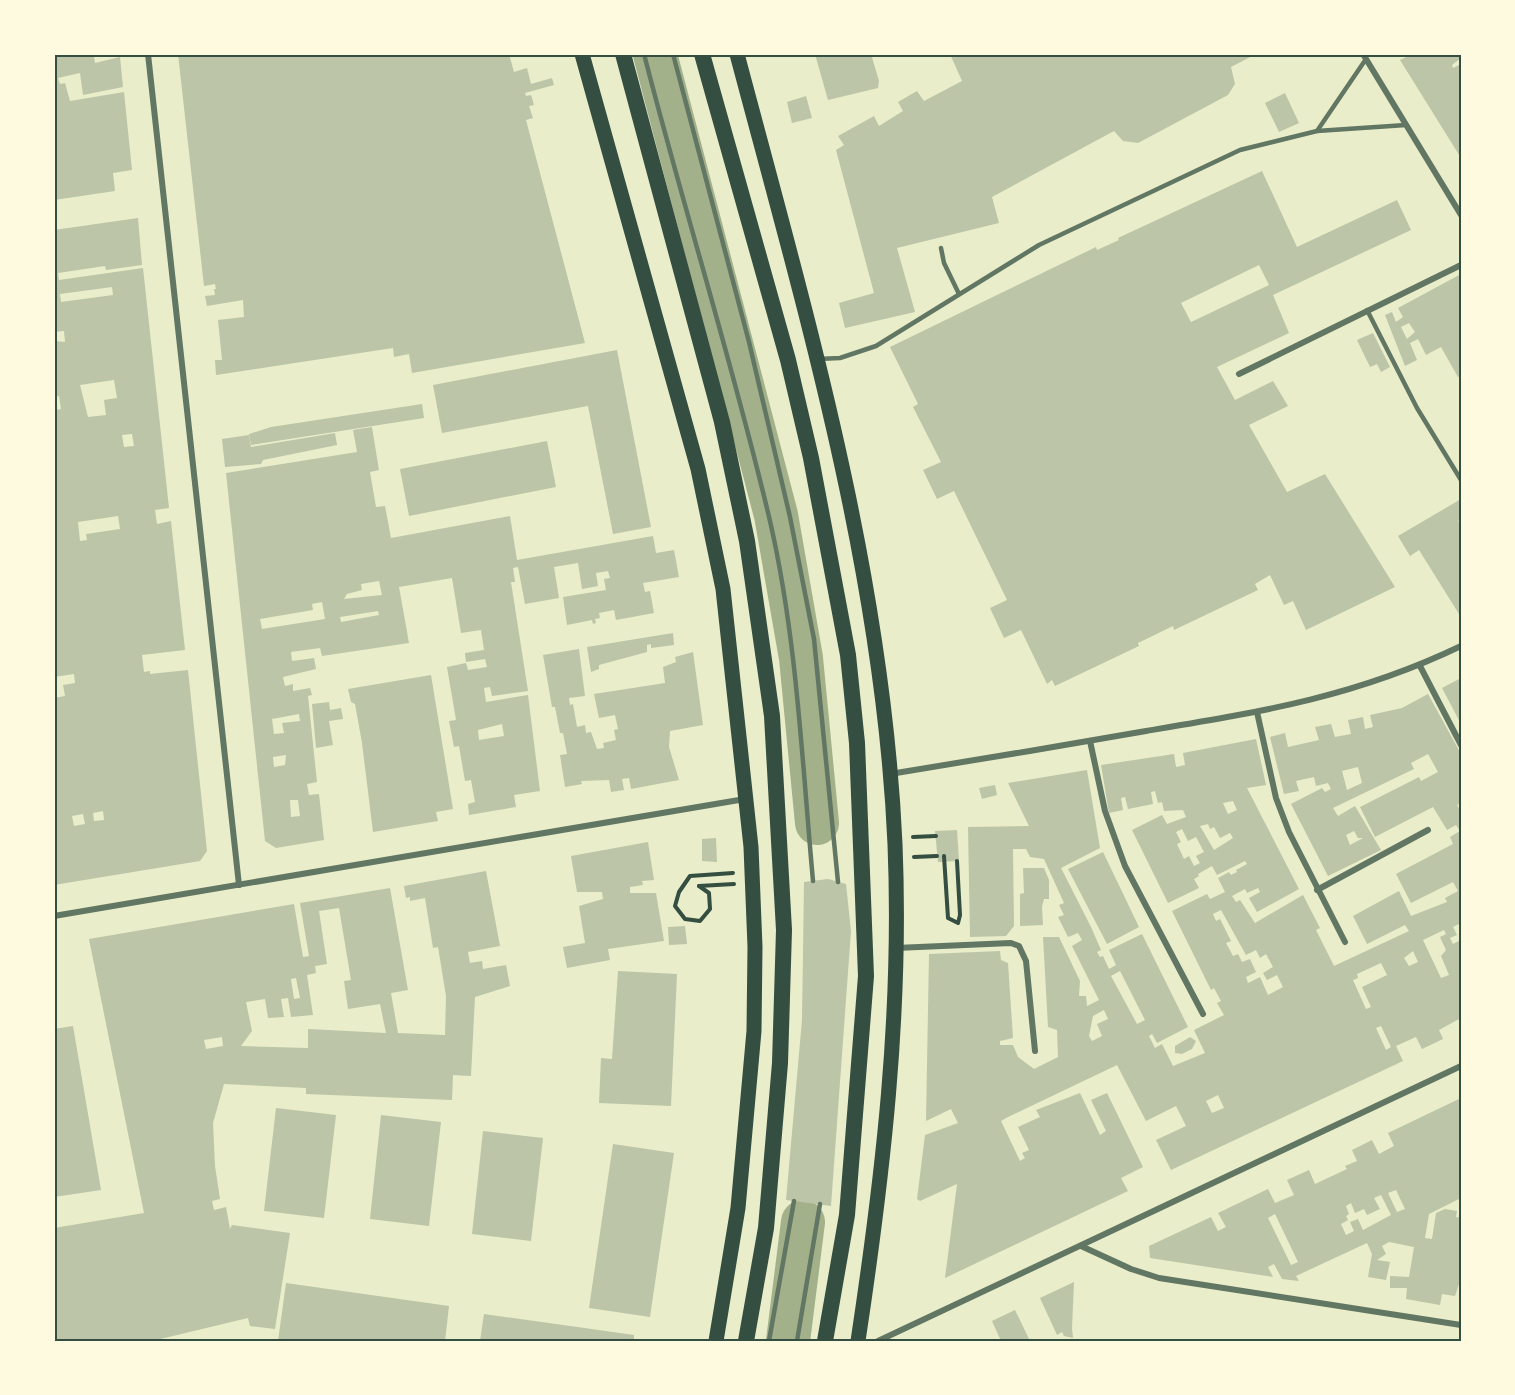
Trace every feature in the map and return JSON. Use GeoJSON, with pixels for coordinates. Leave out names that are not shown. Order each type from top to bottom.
{"type":"FeatureCollection","features":[{"type":"Feature","properties":{"kind":"highway"},"geometry":{"type":"LineString","coordinates":[[623,54],[722,422],[747,541],[772,716],[784,930],[780,1063],[766,1228],[746,1341]]}},
{"type":"Feature","properties":{"kind":"highway"},"geometry":{"type":"LineString","coordinates":[[702,54],[788,360],[811,458],[848,655],[854,710],[864,879],[866,976],[847,1215],[825,1341]]}},
{"type":"Feature","properties":{"kind":"main road"},"geometry":{"type":"LineString","coordinates":[[582,54],[698,469],[723,589],[754,883],[754,1031],[738,1208],[716,1341]]}},
{"type":"Feature","properties":{"kind":"main road"},"geometry":{"type":"LineString","coordinates":[[737,54],[817,359],[848,489],[869,608],[889,775],[895,849],[896,1023],[881,1189],[858,1341]]}},
{"type":"Feature","properties":{"kind":"street"},"geometry":{"type":"LineString","coordinates":[[148,54],[239,885]]}},
{"type":"Feature","properties":{"kind":"street"},"geometry":{"type":"LineString","coordinates":[[1365,56],[1461,215]]}},
{"type":"Feature","properties":{"kind":"street"},"geometry":{"type":"LineString","coordinates":[[1239,374],[1461,265]]}},
{"type":"Feature","properties":{"kind":"street"},"geometry":{"type":"LineString","coordinates":[[889,775],[1323,699],[1420,666],[1461,646]]}},
{"type":"Feature","properties":{"kind":"street"},"geometry":{"type":"LineString","coordinates":[[1420,666],[1461,745]]}},
{"type":"Feature","properties":{"kind":"street"},"geometry":{"type":"LineString","coordinates":[[1257,712],[1276,798],[1289,832],[1345,942]]}},
{"type":"Feature","properties":{"kind":"street"},"geometry":{"type":"LineString","coordinates":[[1090,741],[1105,811],[1125,866],[1203,1014]]}},
{"type":"Feature","properties":{"kind":"street"},"geometry":{"type":"LineString","coordinates":[[54,916],[745,799]]}},
{"type":"Feature","properties":{"kind":"street"},"geometry":{"type":"LineString","coordinates":[[1317,890],[1428,830]]}},
{"type":"Feature","properties":{"kind":"street"},"geometry":{"type":"LineString","coordinates":[[896,948],[1011,943],[1019,946],[1026,962],[1035,1051]]}},
{"type":"Feature","properties":{"kind":"street"},"geometry":{"type":"LineString","coordinates":[[878,1341],[1461,1066]]}},
{"type":"Feature","properties":{"kind":"street"},"geometry":{"type":"LineString","coordinates":[[1081,1245],[1131,1269],[1159,1278],[1461,1325]]}},
{"type":"Feature","properties":{"kind":"lane"},"geometry":{"type":"LineString","coordinates":[[644,54],[710,291],[770,523],[793,659],[813,881]]}},
{"type":"Feature","properties":{"kind":"lane"},"geometry":{"type":"LineString","coordinates":[[673,54],[749,342],[792,528],[814,639],[838,882]]}},
{"type":"Feature","properties":{"kind":"lane"},"geometry":{"type":"LineString","coordinates":[[1317,131],[1365,56]]}},
{"type":"Feature","properties":{"kind":"lane"},"geometry":{"type":"LineString","coordinates":[[817,359],[840,358],[876,346],[1040,245],[1240,150],[1317,131],[1406,124]]}},
{"type":"Feature","properties":{"kind":"lane"},"geometry":{"type":"LineString","coordinates":[[941,248],[944,263],[959,294]]}},
{"type":"Feature","properties":{"kind":"lane"},"geometry":{"type":"LineString","coordinates":[[1367,310],[1417,408],[1461,480]]}},
{"type":"Feature","properties":{"kind":"lane"},"geometry":{"type":"LineString","coordinates":[[769,1341],[794,1201]]}},
{"type":"Feature","properties":{"kind":"lane"},"geometry":{"type":"LineString","coordinates":[[797,1341],[820,1204]]}},
{"type":"Feature","properties":{"kind":"path"},"geometry":{"type":"LineString","coordinates":[[944,856],[948,918],[958,923],[960,915],[957,861]]}},
{"type":"Feature","properties":{"kind":"path"},"geometry":{"type":"LineString","coordinates":[[699,886],[754,883]]}},
{"type":"Feature","properties":{"kind":"building"},"geometry":{"type":"Polygon","coordinates":[[[54,54],[104,54],[94,57],[95,63],[120,57],[123,87],[83,95],[80,73],[58,78],[60,84],[65,83],[70,101],[124,92],[132,170],[113,173],[115,191],[54,200],[54,54]]]}},
{"type":"Feature","properties":{"kind":"building"},"geometry":{"type":"Polygon","coordinates":[[[178,54],[509,54],[514,72],[527,68],[531,84],[552,78],[554,85],[525,93],[526,96],[531,95],[534,105],[529,106],[533,118],[526,120],[585,343],[412,373],[409,354],[394,357],[393,348],[216,375],[215,360],[222,360],[218,320],[244,317],[243,300],[207,306],[205,296],[215,295],[214,289],[216,289],[215,284],[204,286],[178,54]]]}},
{"type":"Feature","properties":{"kind":"building"},"geometry":{"type":"Polygon","coordinates":[[[815,54],[871,54],[879,81],[878,88],[828,100],[815,54]]]}},
{"type":"Feature","properties":{"kind":"building"},"geometry":{"type":"Polygon","coordinates":[[[950,54],[1256,54],[1231,67],[1235,84],[1228,95],[1138,143],[1123,141],[1114,131],[992,197],[999,223],[897,248],[915,312],[845,328],[839,303],[874,293],[836,150],[844,145],[838,136],[874,116],[879,126],[903,111],[898,102],[917,91],[924,101],[962,81],[950,54]]]}},
{"type":"Feature","properties":{"kind":"building"},"geometry":{"type":"Polygon","coordinates":[[[1412,54],[1461,54],[1461,58],[1452,65],[1453,68],[1461,64],[1461,158],[1400,60],[1412,54]]]}},
{"type":"Feature","properties":{"kind":"building"},"geometry":{"type":"Polygon","coordinates":[[[1285,93],[1299,123],[1279,132],[1265,103],[1285,93]]]}},
{"type":"Feature","properties":{"kind":"building"},"geometry":{"type":"Polygon","coordinates":[[[806,96],[812,118],[792,123],[787,102],[806,96]]]}},
{"type":"Feature","properties":{"kind":"building"},"geometry":{"type":"Polygon","coordinates":[[[1262,171],[1297,247],[1397,200],[1411,230],[1273,295],[1289,333],[1217,367],[1235,400],[1273,381],[1288,406],[1249,425],[1287,492],[1325,474],[1395,587],[1306,630],[1293,601],[1284,605],[1270,575],[1255,584],[1258,590],[1174,630],[1173,626],[1138,643],[1139,646],[1055,686],[1052,680],[1047,684],[1021,630],[1004,638],[990,608],[1007,600],[954,491],[937,499],[923,470],[941,462],[913,407],[918,404],[890,347],[1096,247],[1097,250],[1119,240],[1118,238],[1262,171]],[[1259,265],[1181,303],[1191,322],[1269,285],[1259,265]]]}},
{"type":"Feature","properties":{"kind":"building"},"geometry":{"type":"Polygon","coordinates":[[[138,218],[142,265],[106,270],[105,266],[58,273],[59,280],[143,268],[169,508],[155,510],[157,524],[171,521],[185,650],[142,655],[144,672],[150,671],[150,674],[188,670],[207,851],[200,861],[54,885],[54,698],[65,696],[63,685],[75,683],[74,674],[54,677],[54,410],[61,409],[59,396],[54,397],[54,341],[65,342],[64,331],[54,332],[54,230],[138,218]],[[112,287],[60,294],[61,302],[113,295],[112,287]],[[114,380],[80,385],[88,417],[106,415],[104,400],[117,398],[114,380]],[[132,434],[122,435],[124,447],[134,446],[132,434]],[[118,516],[78,522],[80,541],[87,540],[86,534],[120,529],[118,516]],[[103,811],[93,813],[94,821],[104,820],[103,811]],[[83,814],[72,816],[74,826],[85,824],[83,814]]]}},
{"type":"Feature","properties":{"kind":"building"},"geometry":{"type":"Polygon","coordinates":[[[1461,274],[1461,376],[1458,377],[1441,347],[1426,355],[1418,339],[1410,343],[1417,360],[1405,366],[1385,315],[1392,312],[1396,322],[1403,317],[1398,308],[1461,274]],[[1409,323],[1401,327],[1407,339],[1415,332],[1409,323]]]}},
{"type":"Feature","properties":{"kind":"building"},"geometry":{"type":"Polygon","coordinates":[[[1373,333],[1390,367],[1381,372],[1377,364],[1370,367],[1357,340],[1373,333]]]}},
{"type":"Feature","properties":{"kind":"building"},"geometry":{"type":"Polygon","coordinates":[[[617,350],[651,527],[613,534],[588,406],[442,433],[433,385],[617,350]]]}},
{"type":"Feature","properties":{"kind":"building"},"geometry":{"type":"Polygon","coordinates":[[[422,404],[424,418],[251,445],[249,434],[271,427],[422,404]]]}},
{"type":"Feature","properties":{"kind":"building"},"geometry":{"type":"Polygon","coordinates":[[[372,427],[379,470],[370,472],[376,507],[385,506],[391,538],[510,516],[517,560],[653,536],[656,553],[674,550],[679,577],[643,583],[645,592],[650,591],[654,613],[616,620],[614,610],[599,613],[600,618],[595,619],[596,623],[593,624],[592,620],[567,625],[563,597],[606,590],[604,579],[610,578],[608,571],[596,573],[598,586],[582,589],[578,563],[554,567],[559,598],[525,604],[518,567],[513,568],[515,582],[511,582],[528,691],[492,696],[490,687],[484,688],[486,702],[528,695],[540,791],[514,795],[516,807],[469,815],[468,804],[475,802],[471,780],[465,781],[459,746],[454,747],[449,721],[456,720],[447,667],[466,663],[468,670],[487,667],[485,659],[466,662],[465,653],[484,650],[481,630],[461,633],[452,578],[399,587],[409,643],[322,656],[320,648],[291,652],[292,661],[314,658],[316,669],[283,677],[285,686],[293,684],[293,691],[310,688],[312,695],[308,696],[317,782],[307,784],[309,795],[319,794],[324,840],[276,848],[265,841],[226,473],[357,452],[353,430],[372,427]],[[379,581],[361,584],[362,590],[347,594],[344,599],[382,595],[379,581]],[[322,602],[312,604],[313,610],[260,619],[262,629],[325,619],[322,602]],[[378,611],[340,617],[341,622],[379,615],[378,611]],[[299,714],[272,719],[274,734],[284,733],[282,723],[300,721],[299,714]],[[502,724],[478,730],[479,740],[504,736],[502,724]],[[286,755],[273,757],[274,767],[285,765],[286,755]],[[290,800],[291,817],[300,816],[298,800],[290,800]]]}},
{"type":"Feature","properties":{"kind":"building"},"geometry":{"type":"Polygon","coordinates":[[[335,433],[337,445],[263,460],[261,464],[225,467],[222,439],[249,435],[251,447],[335,433]]]}},
{"type":"Feature","properties":{"kind":"building"},"geometry":{"type":"Polygon","coordinates":[[[547,441],[556,487],[409,516],[400,469],[547,441]]]}},
{"type":"Feature","properties":{"kind":"building"},"geometry":{"type":"Polygon","coordinates":[[[1461,499],[1461,519],[1458,521],[1461,525],[1459,614],[1419,550],[1410,556],[1398,536],[1461,499]]]}},
{"type":"Feature","properties":{"kind":"building"},"geometry":{"type":"Polygon","coordinates":[[[673,633],[674,645],[651,648],[651,644],[647,645],[647,652],[599,665],[599,669],[591,672],[587,647],[673,633]]]}},
{"type":"Feature","properties":{"kind":"building"},"geometry":{"type":"Polygon","coordinates":[[[579,649],[585,696],[569,698],[570,705],[573,704],[577,727],[585,725],[586,733],[591,732],[597,749],[604,748],[603,743],[616,740],[614,730],[618,729],[615,715],[599,718],[594,694],[665,683],[663,667],[676,662],[675,657],[693,652],[703,725],[670,731],[669,747],[679,780],[631,789],[629,778],[622,779],[624,790],[611,792],[609,780],[581,781],[582,784],[565,787],[560,755],[567,754],[555,707],[552,707],[543,655],[579,649]]]}},
{"type":"Feature","properties":{"kind":"building"},"geometry":{"type":"Polygon","coordinates":[[[431,675],[453,809],[436,812],[438,821],[373,832],[362,743],[355,704],[351,702],[348,689],[431,675]]]}},
{"type":"Feature","properties":{"kind":"building"},"geometry":{"type":"Polygon","coordinates":[[[1461,678],[1461,724],[1442,688],[1461,678]]]}},
{"type":"Feature","properties":{"kind":"building"},"geometry":{"type":"Polygon","coordinates":[[[1428,694],[1461,754],[1461,803],[1457,805],[1461,811],[1461,923],[1453,927],[1457,935],[1450,938],[1453,944],[1461,940],[1461,1018],[1439,1030],[1443,1039],[1422,1049],[1416,1037],[1396,1046],[1403,1061],[1171,1170],[1156,1140],[1186,1126],[1176,1106],[1146,1121],[1117,1065],[1006,1118],[1001,1121],[1020,1161],[1025,1158],[1022,1153],[1029,1150],[1018,1127],[1040,1117],[1036,1110],[1080,1093],[1100,1135],[1106,1131],[1091,1100],[1107,1093],[1143,1167],[1121,1178],[1128,1191],[945,1278],[957,1184],[920,1201],[917,1199],[925,1135],[958,1123],[951,1109],[926,1121],[929,954],[1000,951],[1001,960],[1008,963],[1013,1038],[1000,1041],[1000,1045],[1013,1045],[1018,1057],[1034,1069],[1058,1057],[1057,1030],[1048,1027],[1043,937],[1059,937],[1080,981],[1079,996],[1086,996],[1087,1006],[1099,1000],[1072,946],[1082,940],[1078,933],[1068,937],[1058,917],[1064,915],[1059,905],[1064,903],[1044,859],[1030,857],[1026,849],[1013,849],[1014,926],[1006,936],[970,937],[968,827],[1029,826],[1008,783],[1087,770],[1100,848],[1061,868],[1101,950],[1097,952],[1100,957],[1103,956],[1109,969],[1116,965],[1109,950],[1142,934],[1188,1027],[1157,1043],[1152,1034],[1149,1036],[1155,1048],[1162,1044],[1173,1066],[1205,1053],[1194,1030],[1224,1015],[1217,1003],[1221,1001],[1214,988],[1211,990],[1172,911],[1207,894],[1210,899],[1225,892],[1218,878],[1229,872],[1231,875],[1247,864],[1245,861],[1217,875],[1212,866],[1194,879],[1199,888],[1168,903],[1132,830],[1162,815],[1167,824],[1186,817],[1183,810],[1164,811],[1162,802],[1158,803],[1155,791],[1151,792],[1153,804],[1128,809],[1125,797],[1121,798],[1123,810],[1109,813],[1101,765],[1174,754],[1176,767],[1185,765],[1183,753],[1256,739],[1266,785],[1247,788],[1299,889],[1257,912],[1249,898],[1260,892],[1258,888],[1247,893],[1245,889],[1232,896],[1236,902],[1240,900],[1255,923],[1303,895],[1320,928],[1316,930],[1334,966],[1409,931],[1405,925],[1367,944],[1353,916],[1399,891],[1411,916],[1447,902],[1445,898],[1458,891],[1453,882],[1411,903],[1396,874],[1453,844],[1450,837],[1460,831],[1456,825],[1447,830],[1433,807],[1375,837],[1360,807],[1419,777],[1421,781],[1438,772],[1428,754],[1411,763],[1414,769],[1333,808],[1338,816],[1355,806],[1381,850],[1328,876],[1291,804],[1322,788],[1325,792],[1331,789],[1328,783],[1316,786],[1314,777],[1296,781],[1299,791],[1284,794],[1270,737],[1285,733],[1288,747],[1319,740],[1315,727],[1331,724],[1335,737],[1351,734],[1348,720],[1363,717],[1365,729],[1373,727],[1370,715],[1402,708],[1428,694]],[[1358,767],[1342,771],[1347,790],[1362,783],[1358,767]],[[1233,801],[1223,803],[1228,814],[1237,810],[1233,801]],[[1208,824],[1200,826],[1214,850],[1233,838],[1230,833],[1220,838],[1214,827],[1210,829],[1208,824]],[[1182,829],[1176,832],[1181,842],[1177,844],[1184,859],[1189,856],[1194,866],[1200,863],[1196,856],[1204,852],[1196,837],[1188,841],[1182,829]],[[1354,831],[1346,835],[1350,845],[1363,838],[1358,838],[1354,831]],[[1221,910],[1213,914],[1216,921],[1220,919],[1231,941],[1226,943],[1233,956],[1238,954],[1242,962],[1250,959],[1256,972],[1246,977],[1248,983],[1260,977],[1268,995],[1283,987],[1277,975],[1267,980],[1263,973],[1273,967],[1266,954],[1260,958],[1256,950],[1246,955],[1221,910]],[[1444,930],[1423,940],[1441,978],[1449,975],[1441,956],[1446,950],[1440,937],[1446,934],[1444,930]],[[1413,951],[1404,958],[1409,966],[1418,962],[1413,951]],[[1381,963],[1357,974],[1358,978],[1353,980],[1366,1009],[1371,1007],[1362,987],[1387,975],[1381,963]],[[1120,971],[1111,976],[1137,1024],[1145,1020],[1120,971]],[[1104,1010],[1093,1016],[1089,1036],[1092,1041],[1102,1036],[1097,1024],[1108,1019],[1104,1010]],[[1381,1026],[1376,1028],[1386,1050],[1391,1047],[1381,1026]],[[1218,1095],[1206,1101],[1212,1113],[1224,1108],[1218,1095]]]}},
{"type":"Feature","properties":{"kind":"building"},"geometry":{"type":"Polygon","coordinates":[[[329,702],[330,710],[341,708],[343,719],[329,721],[333,745],[316,748],[312,704],[329,702]]]}},
{"type":"Feature","properties":{"kind":"building"},"geometry":{"type":"Polygon","coordinates":[[[995,785],[997,795],[982,799],[979,788],[995,785]]]}},
{"type":"Feature","properties":{"kind":"building"},"geometry":{"type":"Polygon","coordinates":[[[957,830],[959,861],[938,862],[935,831],[957,830]]]}},
{"type":"Feature","properties":{"kind":"building"},"geometry":{"type":"Polygon","coordinates":[[[716,838],[717,862],[702,861],[702,839],[716,838]]]}},
{"type":"Feature","properties":{"kind":"building"},"geometry":{"type":"Polygon","coordinates":[[[648,842],[654,880],[642,881],[643,885],[630,887],[630,893],[656,893],[664,941],[608,949],[610,960],[567,968],[563,947],[585,943],[579,906],[603,899],[602,892],[577,892],[571,856],[648,842]]]}},
{"type":"Feature","properties":{"kind":"building"},"geometry":{"type":"Polygon","coordinates":[[[1103,852],[1139,927],[1107,944],[1068,869],[1103,852]]]}},
{"type":"Feature","properties":{"kind":"building"},"geometry":{"type":"Polygon","coordinates":[[[1023,868],[1044,868],[1049,880],[1049,899],[1044,899],[1042,907],[1043,925],[1020,926],[1020,894],[1024,893],[1023,868]]]}},
{"type":"Feature","properties":{"kind":"building"},"geometry":{"type":"Polygon","coordinates":[[[486,871],[500,946],[468,952],[470,963],[482,961],[483,969],[506,965],[510,986],[475,997],[471,1076],[453,1075],[452,1100],[306,1094],[306,1088],[224,1084],[213,1123],[215,1166],[220,1199],[212,1201],[214,1210],[226,1207],[230,1229],[232,1225],[290,1233],[275,1329],[250,1326],[248,1318],[152,1341],[54,1341],[54,1228],[144,1213],[89,939],[294,904],[303,957],[309,956],[300,903],[390,888],[408,990],[391,993],[398,1033],[445,1035],[446,996],[438,947],[433,948],[425,898],[410,901],[410,897],[406,898],[404,886],[486,871]],[[339,908],[319,911],[327,964],[315,966],[316,973],[307,975],[313,1015],[291,1017],[288,998],[281,999],[284,1017],[268,1018],[265,999],[246,1002],[252,1031],[241,1046],[308,1048],[308,1029],[386,1033],[380,1004],[348,1009],[344,981],[351,980],[339,908]],[[296,978],[291,979],[294,999],[300,998],[296,978]],[[222,1037],[204,1040],[206,1049],[223,1046],[222,1037]]]}},
{"type":"Feature","properties":{"kind":"building"},"geometry":{"type":"Polygon","coordinates":[[[828,879],[846,884],[851,931],[831,1206],[786,1200],[802,1020],[804,882],[828,879]]]}},
{"type":"Feature","properties":{"kind":"building"},"geometry":{"type":"Polygon","coordinates":[[[685,926],[687,944],[669,945],[668,927],[685,926]]]}},
{"type":"Feature","properties":{"kind":"building"},"geometry":{"type":"Polygon","coordinates":[[[618,971],[677,974],[671,1106],[599,1103],[601,1058],[612,1059],[618,971]]]}},
{"type":"Feature","properties":{"kind":"building"},"geometry":{"type":"Polygon","coordinates":[[[73,1026],[101,1190],[54,1197],[54,1029],[73,1026]]]}},
{"type":"Feature","properties":{"kind":"building"},"geometry":{"type":"Polygon","coordinates":[[[1190,1037],[1196,1041],[1192,1049],[1182,1054],[1175,1053],[1175,1046],[1190,1037]]]}},
{"type":"Feature","properties":{"kind":"building"},"geometry":{"type":"Polygon","coordinates":[[[1461,1098],[1461,1198],[1429,1214],[1425,1238],[1432,1239],[1436,1213],[1445,1209],[1457,1211],[1456,1217],[1461,1218],[1461,1285],[1459,1284],[1455,1296],[1442,1294],[1440,1305],[1406,1299],[1407,1288],[1390,1288],[1390,1276],[1409,1277],[1414,1247],[1389,1242],[1382,1246],[1386,1254],[1377,1260],[1390,1262],[1386,1280],[1368,1277],[1372,1254],[1367,1243],[1296,1276],[1299,1281],[1282,1279],[1274,1264],[1268,1267],[1273,1277],[1150,1258],[1149,1246],[1211,1217],[1218,1231],[1226,1227],[1218,1213],[1268,1189],[1275,1203],[1294,1195],[1287,1180],[1309,1170],[1315,1184],[1347,1169],[1345,1166],[1357,1161],[1352,1150],[1372,1140],[1379,1154],[1394,1146],[1388,1133],[1461,1098]],[[1396,1190],[1388,1193],[1397,1212],[1405,1209],[1396,1190]],[[1381,1195],[1374,1198],[1380,1209],[1367,1215],[1364,1209],[1355,1213],[1351,1203],[1346,1206],[1349,1214],[1346,1216],[1348,1220],[1341,1224],[1346,1235],[1354,1231],[1350,1222],[1358,1219],[1363,1230],[1391,1215],[1381,1195]],[[1275,1214],[1268,1218],[1291,1265],[1298,1262],[1275,1214]]]}},
{"type":"Feature","properties":{"kind":"building"},"geometry":{"type":"Polygon","coordinates":[[[276,1108],[336,1115],[324,1218],[264,1211],[276,1108]]]}},
{"type":"Feature","properties":{"kind":"building"},"geometry":{"type":"Polygon","coordinates":[[[381,1115],[441,1122],[429,1226],[370,1219],[381,1115]]]}},
{"type":"Feature","properties":{"kind":"building"},"geometry":{"type":"Polygon","coordinates":[[[483,1131],[543,1138],[531,1241],[472,1234],[483,1131]]]}},
{"type":"Feature","properties":{"kind":"building"},"geometry":{"type":"Polygon","coordinates":[[[613,1144],[674,1153],[650,1317],[589,1308],[613,1144]]]}},
{"type":"Feature","properties":{"kind":"building"},"geometry":{"type":"Polygon","coordinates":[[[1074,1282],[1073,1338],[1064,1336],[1062,1332],[1057,1335],[1040,1298],[1074,1282]]]}},
{"type":"Feature","properties":{"kind":"building"},"geometry":{"type":"Polygon","coordinates":[[[286,1283],[449,1306],[445,1341],[278,1341],[286,1283]]]}},
{"type":"Feature","properties":{"kind":"building"},"geometry":{"type":"Polygon","coordinates":[[[1015,1310],[1030,1341],[1001,1341],[992,1321],[1015,1310]]]}},
{"type":"Feature","properties":{"kind":"building"},"geometry":{"type":"Polygon","coordinates":[[[484,1314],[634,1335],[634,1341],[480,1341],[484,1314]]]}},
{"type":"Feature","properties":{"kind":"waterway"},"geometry":{"type":"LineString","coordinates":[[655,54],[776,515],[801,658],[817,823]]}},
{"type":"Feature","properties":{"kind":"waterway"},"geometry":{"type":"LineString","coordinates":[[788,1341],[803,1222]]}}]}
